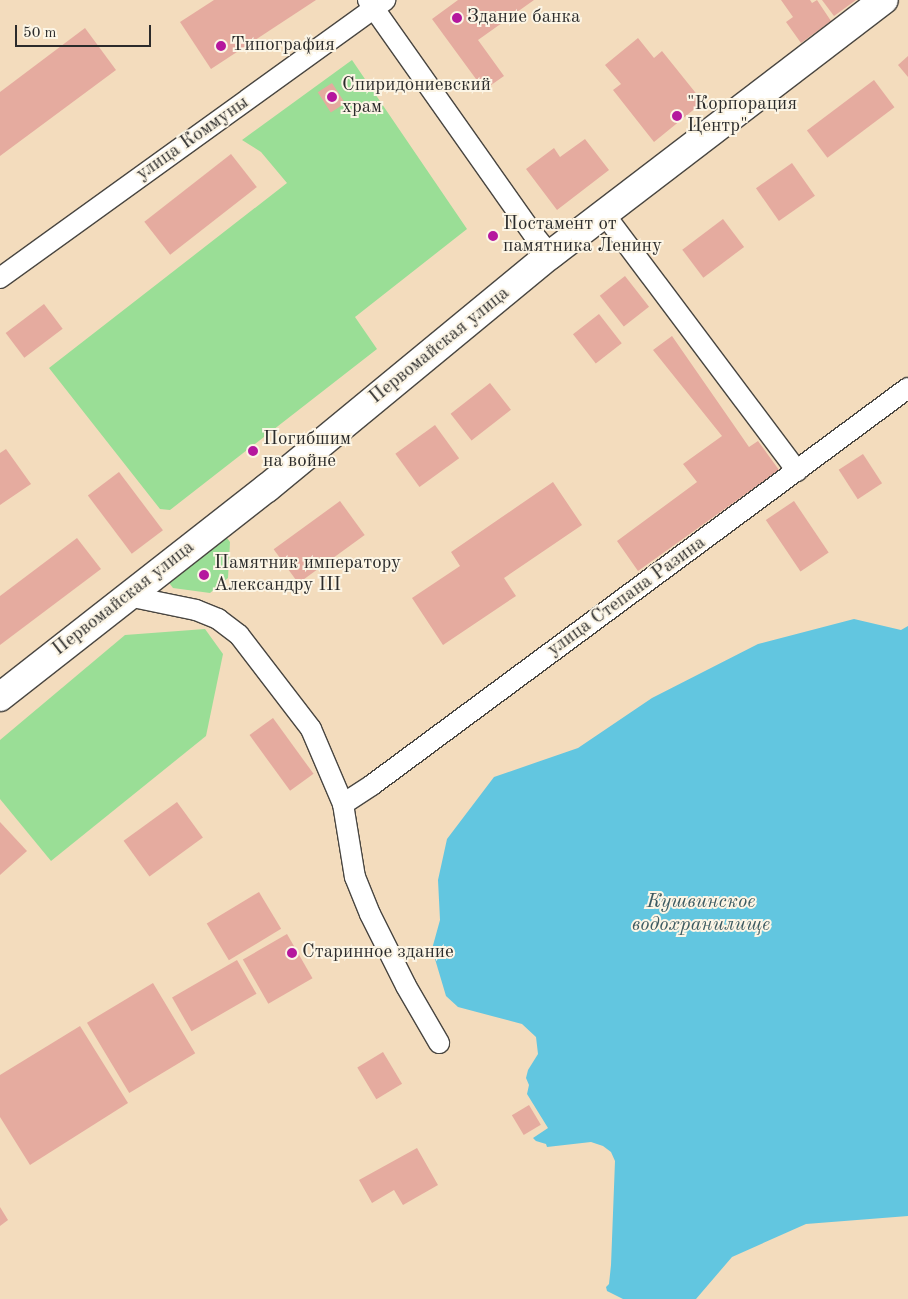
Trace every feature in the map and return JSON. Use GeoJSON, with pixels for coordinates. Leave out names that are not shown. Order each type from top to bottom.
{"type":"FeatureCollection","features":[{"type":"Feature","properties":{"kind":"main road","name":"Первомайская улица"},"geometry":{"type":"LineString","coordinates":[[0,697],[267,488],[550,256],[884,0]]}},
{"type":"Feature","properties":{"kind":"street"},"geometry":{"type":"LineString","coordinates":[[376,3],[550,256]]}},
{"type":"Feature","properties":{"kind":"street","name":"улица Коммуны"},"geometry":{"type":"LineString","coordinates":[[0,278],[376,3]]}},
{"type":"Feature","properties":{"kind":"street"},"geometry":{"type":"LineString","coordinates":[[605,215],[798,471]]}},
{"type":"Feature","properties":{"kind":"street","name":"улица Степана Разина"},"geometry":{"type":"LineString","coordinates":[[343,804],[372,786],[908,388]]}},
{"type":"Feature","properties":{"kind":"street"},"geometry":{"type":"LineString","coordinates":[[128,596],[196,610],[218,619],[239,634],[312,729],[343,804],[355,876],[370,914],[402,978],[439,1043]]}},
{"type":"Feature","properties":{"kind":"green space"},"geometry":{"type":"Polygon","coordinates":[[[352,60],[467,229],[355,317],[377,349],[170,510],[160,509],[49,368],[287,183],[261,152],[242,140],[352,60]]]}},
{"type":"Feature","properties":{"kind":"green space"},"geometry":{"type":"Polygon","coordinates":[[[224,534],[230,542],[228,578],[210,593],[173,588],[167,580],[224,534]]]}},
{"type":"Feature","properties":{"kind":"green space"},"geometry":{"type":"Polygon","coordinates":[[[205,629],[223,654],[206,736],[51,861],[0,799],[0,740],[125,635],[205,629]]]}},
{"type":"Feature","properties":{"kind":"water","name":"Кушвинское водохранилище"},"geometry":{"type":"Polygon","coordinates":[[[854,619],[901,630],[908,626],[908,1216],[806,1224],[732,1257],[696,1299],[623,1299],[607,1291],[606,1287],[609,1284],[611,1265],[615,1161],[611,1152],[603,1146],[591,1142],[547,1147],[546,1144],[536,1141],[533,1138],[548,1128],[527,1094],[529,1085],[526,1078],[528,1070],[538,1054],[536,1037],[522,1024],[458,1007],[446,996],[432,949],[440,920],[438,880],[447,839],[494,777],[578,748],[652,698],[758,644],[854,619]]]}},
{"type":"Feature","properties":{"kind":"building","name":"Типография"},"geometry":{"type":"Polygon","coordinates":[[[214,0],[316,0],[211,69],[180,22],[214,0]]]}},
{"type":"Feature","properties":{"kind":"building"},"geometry":{"type":"Polygon","coordinates":[[[458,0],[534,0],[478,40],[504,76],[484,90],[432,19],[458,0]]]}},
{"type":"Feature","properties":{"kind":"building"},"geometry":{"type":"Polygon","coordinates":[[[781,0],[810,0],[812,3],[817,0],[831,21],[801,43],[786,22],[793,17],[781,0]]]}},
{"type":"Feature","properties":{"kind":"building"},"geometry":{"type":"Polygon","coordinates":[[[822,0],[856,0],[834,16],[822,0]]]}},
{"type":"Feature","properties":{"kind":"building"},"geometry":{"type":"Polygon","coordinates":[[[85,28],[116,70],[0,156],[0,92],[85,28]]]}},
{"type":"Feature","properties":{"kind":"building"},"geometry":{"type":"Polygon","coordinates":[[[638,38],[654,58],[662,51],[703,102],[654,142],[613,90],[621,84],[605,65],[638,38]]]}},
{"type":"Feature","properties":{"kind":"building"},"geometry":{"type":"Polygon","coordinates":[[[908,56],[908,77],[898,65],[908,56]]]}},
{"type":"Feature","properties":{"kind":"building"},"geometry":{"type":"Polygon","coordinates":[[[874,80],[894,107],[827,158],[807,131],[874,80]]]}},
{"type":"Feature","properties":{"kind":"building","name":"Спиридониевский храм"},"geometry":{"type":"Polygon","coordinates":[[[332,83],[345,103],[331,112],[318,92],[332,83]]]}},
{"type":"Feature","properties":{"kind":"building"},"geometry":{"type":"Polygon","coordinates":[[[585,139],[609,170],[557,210],[526,169],[554,148],[560,157],[585,139]]]}},
{"type":"Feature","properties":{"kind":"building"},"geometry":{"type":"Polygon","coordinates":[[[231,154],[257,187],[170,255],[144,222],[231,154]]]}},
{"type":"Feature","properties":{"kind":"building"},"geometry":{"type":"Polygon","coordinates":[[[792,163],[815,196],[779,221],[756,188],[792,163]]]}},
{"type":"Feature","properties":{"kind":"building"},"geometry":{"type":"Polygon","coordinates":[[[723,219],[744,247],[703,278],[682,250],[723,219]]]}},
{"type":"Feature","properties":{"kind":"building"},"geometry":{"type":"Polygon","coordinates":[[[625,276],[649,307],[624,326],[600,296],[625,276]]]}},
{"type":"Feature","properties":{"kind":"building"},"geometry":{"type":"Polygon","coordinates":[[[44,304],[63,329],[24,358],[6,333],[44,304]]]}},
{"type":"Feature","properties":{"kind":"building"},"geometry":{"type":"Polygon","coordinates":[[[599,314],[622,343],[596,363],[573,334],[599,314]]]}},
{"type":"Feature","properties":{"kind":"building"},"geometry":{"type":"Polygon","coordinates":[[[672,336],[749,447],[758,441],[779,470],[638,571],[617,541],[697,482],[683,464],[722,436],[653,350],[672,336]]]}},
{"type":"Feature","properties":{"kind":"building"},"geometry":{"type":"Polygon","coordinates":[[[490,383],[511,410],[472,441],[451,414],[490,383]]]}},
{"type":"Feature","properties":{"kind":"building"},"geometry":{"type":"Polygon","coordinates":[[[435,425],[459,458],[419,487],[395,454],[435,425]]]}},
{"type":"Feature","properties":{"kind":"building"},"geometry":{"type":"Polygon","coordinates":[[[6,449],[31,484],[0,505],[0,453],[6,449]]]}},
{"type":"Feature","properties":{"kind":"building"},"geometry":{"type":"Polygon","coordinates":[[[863,454],[882,483],[858,499],[839,470],[863,454]]]}},
{"type":"Feature","properties":{"kind":"building"},"geometry":{"type":"Polygon","coordinates":[[[119,472],[163,530],[132,554],[88,495],[119,472]]]}},
{"type":"Feature","properties":{"kind":"building"},"geometry":{"type":"Polygon","coordinates":[[[553,482],[582,525],[504,578],[516,596],[443,645],[412,598],[460,566],[451,552],[553,482]]]}},
{"type":"Feature","properties":{"kind":"building"},"geometry":{"type":"Polygon","coordinates":[[[340,501],[365,535],[298,583],[274,549],[340,501]]]}},
{"type":"Feature","properties":{"kind":"building"},"geometry":{"type":"Polygon","coordinates":[[[794,501],[829,552],[800,571],[766,520],[794,501]]]}},
{"type":"Feature","properties":{"kind":"building"},"geometry":{"type":"Polygon","coordinates":[[[77,538],[101,569],[0,645],[0,596],[77,538]]]}},
{"type":"Feature","properties":{"kind":"building"},"geometry":{"type":"Polygon","coordinates":[[[273,718],[314,774],[290,791],[250,735],[273,718]]]}},
{"type":"Feature","properties":{"kind":"building"},"geometry":{"type":"Polygon","coordinates":[[[177,802],[203,838],[149,876],[124,841],[177,802]]]}},
{"type":"Feature","properties":{"kind":"building"},"geometry":{"type":"Polygon","coordinates":[[[0,822],[27,851],[0,875],[0,822]]]}},
{"type":"Feature","properties":{"kind":"building"},"geometry":{"type":"Polygon","coordinates":[[[259,892],[281,929],[229,960],[207,923],[259,892]]]}},
{"type":"Feature","properties":{"kind":"building"},"geometry":{"type":"Polygon","coordinates":[[[287,934],[312,978],[268,1004],[243,960],[287,934]]]}},
{"type":"Feature","properties":{"kind":"building"},"geometry":{"type":"Polygon","coordinates":[[[237,960],[256,994],[192,1031],[172,998],[237,960]]]}},
{"type":"Feature","properties":{"kind":"building"},"geometry":{"type":"Polygon","coordinates":[[[153,983],[195,1053],[129,1093],[87,1023],[153,983]]]}},
{"type":"Feature","properties":{"kind":"building"},"geometry":{"type":"Polygon","coordinates":[[[80,1026],[128,1103],[30,1165],[0,1117],[0,1075],[80,1026]]]}},
{"type":"Feature","properties":{"kind":"building"},"geometry":{"type":"Polygon","coordinates":[[[383,1052],[402,1084],[376,1099],[357,1067],[383,1052]]]}},
{"type":"Feature","properties":{"kind":"building"},"geometry":{"type":"Polygon","coordinates":[[[529,1105],[541,1125],[524,1135],[512,1115],[529,1105]]]}},
{"type":"Feature","properties":{"kind":"building"},"geometry":{"type":"Polygon","coordinates":[[[417,1148],[438,1185],[403,1205],[394,1190],[372,1203],[359,1180],[417,1148]]]}},
{"type":"Feature","properties":{"kind":"building"},"geometry":{"type":"Polygon","coordinates":[[[0,1207],[8,1220],[0,1226],[0,1207]]]}},
{"type":"Feature","properties":{"kind":"place","name":"Здание банка"},"geometry":{"type":"Point","coordinates":[457,18]}},
{"type":"Feature","properties":{"kind":"place","name":"Типография"},"geometry":{"type":"Point","coordinates":[221,46]}},
{"type":"Feature","properties":{"kind":"place","name":"Спиридониевский храм"},"geometry":{"type":"Point","coordinates":[332,97]}},
{"type":"Feature","properties":{"kind":"place","name":"\"Корпорация Центр\""},"geometry":{"type":"Point","coordinates":[677,116]}},
{"type":"Feature","properties":{"kind":"place","name":"Постамент от памятника Ленину"},"geometry":{"type":"Point","coordinates":[493,236]}},
{"type":"Feature","properties":{"kind":"place","name":"Погибшим на войне"},"geometry":{"type":"Point","coordinates":[253,451]}},
{"type":"Feature","properties":{"kind":"place","name":"Памятник императору Александру III"},"geometry":{"type":"Point","coordinates":[204,575]}},
{"type":"Feature","properties":{"kind":"place","name":"Старинное здание"},"geometry":{"type":"Point","coordinates":[292,953]}}]}
